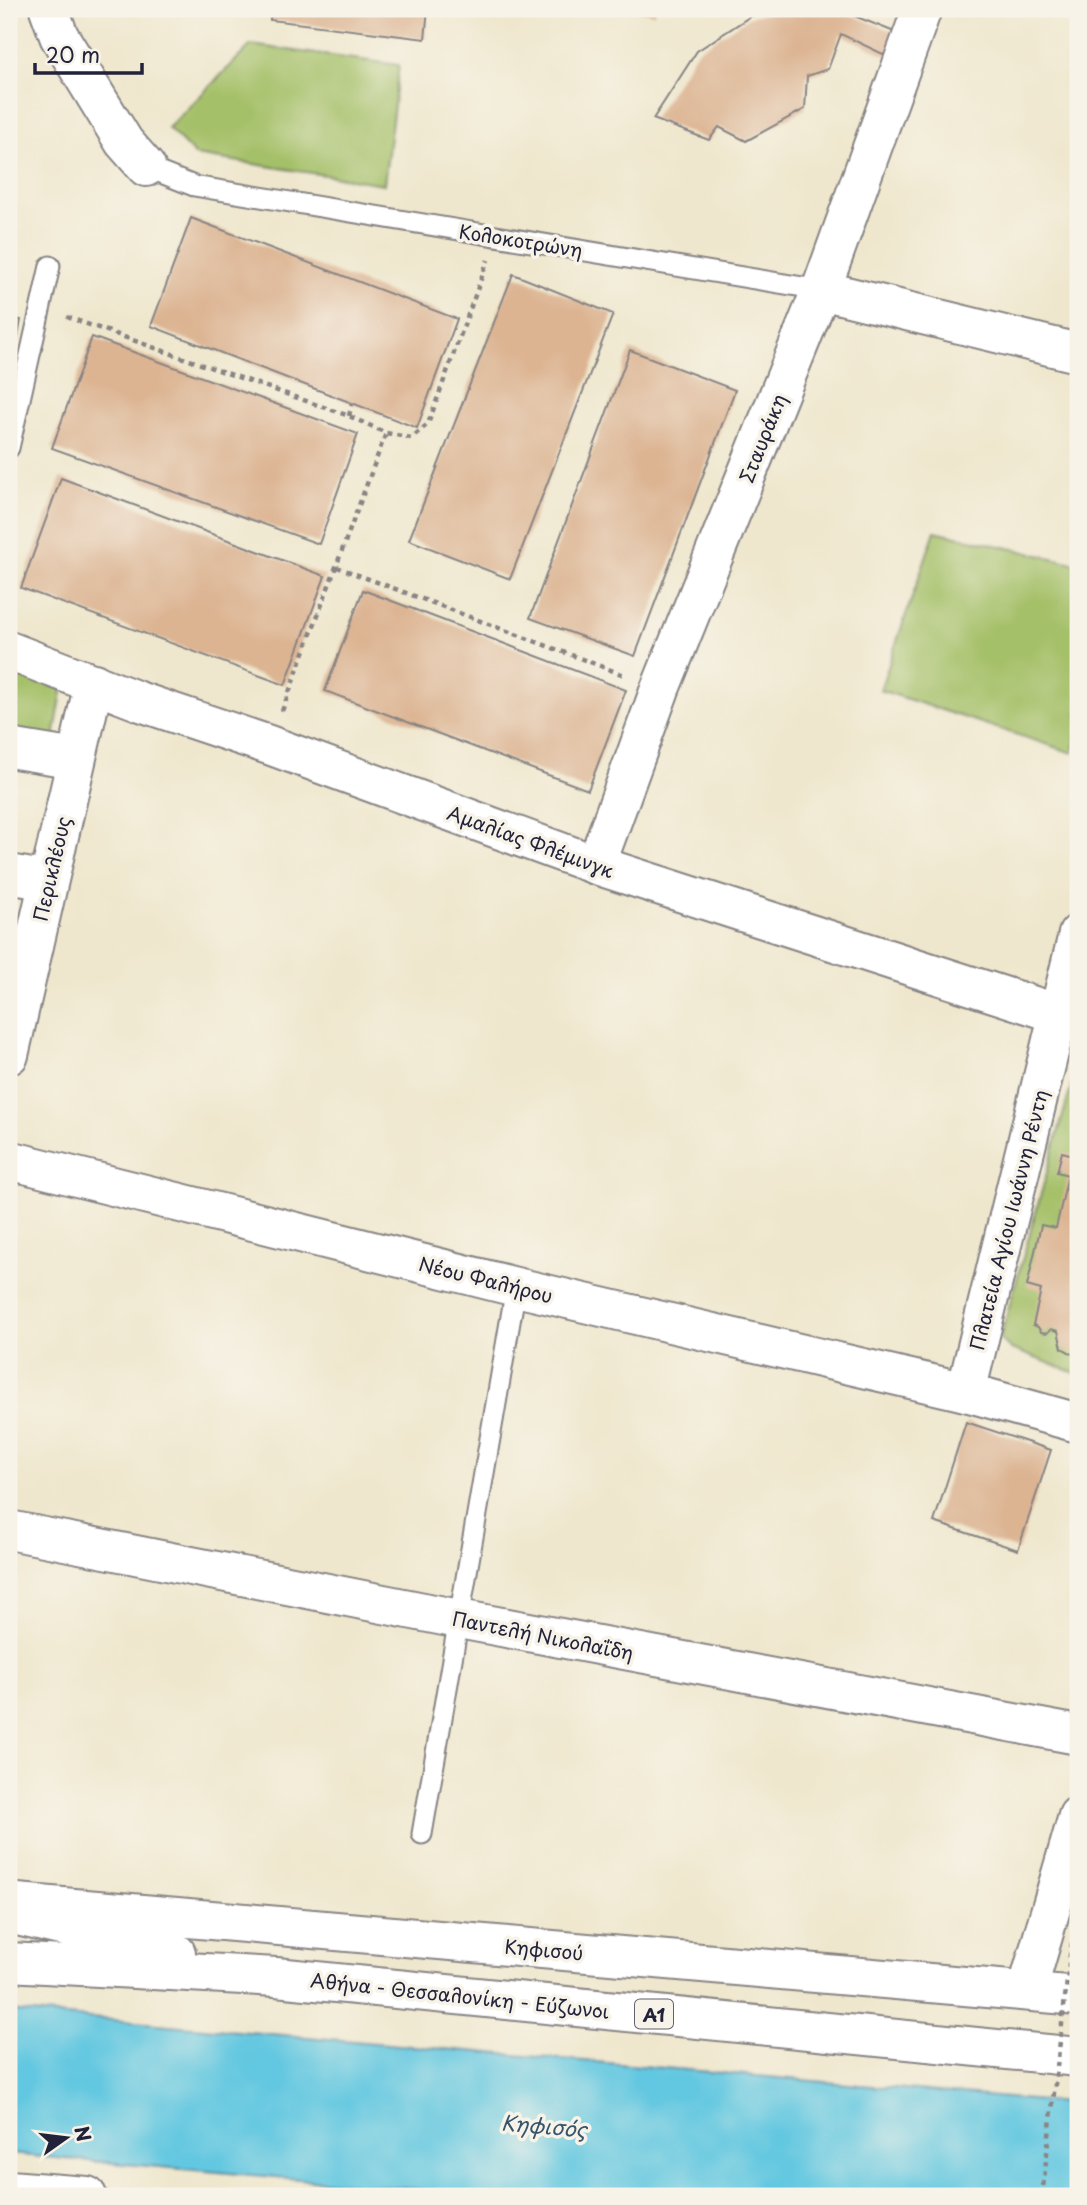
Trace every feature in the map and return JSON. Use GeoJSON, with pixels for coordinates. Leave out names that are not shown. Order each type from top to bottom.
{"type":"FeatureCollection","features":[{"type":"Feature","properties":{"kind":"main road","name":"Κολοκοτρώνη"},"geometry":{"type":"LineString","coordinates":[[49,9],[59,36],[124,142],[146,167]]}},
{"type":"Feature","properties":{"kind":"main road","name":"Σταυράκη"},"geometry":{"type":"LineString","coordinates":[[596,865],[660,688],[821,290],[922,9]]}},
{"type":"Feature","properties":{"kind":"main road","name":"Κολοκοτρώνη"},"geometry":{"type":"LineString","coordinates":[[821,290],[1078,353]]}},
{"type":"Feature","properties":{"kind":"main road","name":"Αμαλίας Φλέμινγκ"},"geometry":{"type":"LineString","coordinates":[[9,651],[141,702],[269,745],[596,865],[1059,1014]]}},
{"type":"Feature","properties":{"kind":"main road","name":"Περικλέους"},"geometry":{"type":"LineString","coordinates":[[9,1055],[14,1012],[48,881],[94,682]]}},
{"type":"Feature","properties":{"kind":"main road"},"geometry":{"type":"LineString","coordinates":[[9,748],[76,759]]}},
{"type":"Feature","properties":{"kind":"main road"},"geometry":{"type":"LineString","coordinates":[[9,874],[48,881]]}},
{"type":"Feature","properties":{"kind":"main road","name":"Πλατεία Αγίου Ιωάννη Ρέντη"},"geometry":{"type":"LineString","coordinates":[[966,1392],[1078,934]]}},
{"type":"Feature","properties":{"kind":"main road","name":"Νέου Φαλήρου"},"geometry":{"type":"LineString","coordinates":[[9,1160],[516,1287],[966,1392]]}},
{"type":"Feature","properties":{"kind":"main road"},"geometry":{"type":"LineString","coordinates":[[966,1392],[1078,1423]]}},
{"type":"Feature","properties":{"kind":"main road","name":"Παντελή Νικολαΐδη"},"geometry":{"type":"LineString","coordinates":[[9,1530],[459,1619],[1078,1735]]}},
{"type":"Feature","properties":{"kind":"main road"},"geometry":{"type":"LineString","coordinates":[[1027,1991],[1078,1816]]}},
{"type":"Feature","properties":{"kind":"main road","name":"Κηφισού"},"geometry":{"type":"LineString","coordinates":[[9,1903],[1078,1996]]}},
{"type":"Feature","properties":{"kind":"main road"},"geometry":{"type":"LineString","coordinates":[[9,1914],[276,1977]]}},
{"type":"Feature","properties":{"kind":"main road","name":"Αθήνα - Θεσσαλονίκη - Εύζωνοι"},"geometry":{"type":"LineString","coordinates":[[9,1962],[276,1977],[1078,2057]]}},
{"type":"Feature","properties":{"kind":"main road"},"geometry":{"type":"LineString","coordinates":[[9,2190],[87,2196]]}},
{"type":"Feature","properties":{"kind":"lane","name":"Κολοκοτρώνη"},"geometry":{"type":"LineString","coordinates":[[146,167],[194,186],[821,290]]}},
{"type":"Feature","properties":{"kind":"lane"},"geometry":{"type":"LineString","coordinates":[[9,448],[50,266]]}},
{"type":"Feature","properties":{"kind":"lane"},"geometry":{"type":"LineString","coordinates":[[422,1834],[516,1287]]}},
{"type":"Feature","properties":{"kind":"path"},"geometry":{"type":"LineString","coordinates":[[41,309],[349,416],[386,433],[411,438],[428,425],[497,236]]}},
{"type":"Feature","properties":{"kind":"path"},"geometry":{"type":"LineString","coordinates":[[349,416],[352,403]]}},
{"type":"Feature","properties":{"kind":"path"},"geometry":{"type":"LineString","coordinates":[[269,745],[386,433]]}},
{"type":"Feature","properties":{"kind":"path"},"geometry":{"type":"LineString","coordinates":[[337,567],[660,688]]}},
{"type":"Feature","properties":{"kind":"path"},"geometry":{"type":"LineString","coordinates":[[1042,2196],[1078,1906]]}},
{"type":"Feature","properties":{"kind":"green space"},"geometry":{"type":"Polygon","coordinates":[[[251,45],[399,65],[384,184],[195,155],[168,128],[251,45]]]}},
{"type":"Feature","properties":{"kind":"green space"},"geometry":{"type":"Polygon","coordinates":[[[935,531],[1078,564],[1078,727],[1073,753],[880,690],[935,531]]]}},
{"type":"Feature","properties":{"kind":"green space"},"geometry":{"type":"Polygon","coordinates":[[[9,671],[63,687],[53,743],[9,736],[9,671]]]}},
{"type":"Feature","properties":{"kind":"green space"},"geometry":{"type":"Polygon","coordinates":[[[1078,1062],[1078,1374],[1011,1349],[1000,1339],[1078,1062]]]}},
{"type":"Feature","properties":{"kind":"water","name":"Κηφισός"},"geometry":{"type":"Polygon","coordinates":[[[9,2011],[1078,2104],[1078,2196],[497,2196],[9,2154],[9,2011]]]}},
{"type":"Feature","properties":{"kind":"building"},"geometry":{"type":"Polygon","coordinates":[[[271,9],[428,9],[425,39],[270,20],[271,9]]]}},
{"type":"Feature","properties":{"kind":"building"},"geometry":{"type":"Polygon","coordinates":[[[628,9],[655,9],[654,14],[628,9]]]}},
{"type":"Feature","properties":{"kind":"building"},"geometry":{"type":"Polygon","coordinates":[[[788,9],[847,13],[897,33],[887,56],[841,34],[828,69],[807,76],[805,109],[746,141],[719,127],[709,140],[653,119],[697,51],[751,16],[788,9]]]}},
{"type":"Feature","properties":{"kind":"building"},"geometry":{"type":"Polygon","coordinates":[[[191,218],[457,319],[417,428],[151,326],[191,218]]]}},
{"type":"Feature","properties":{"kind":"building"},"geometry":{"type":"Polygon","coordinates":[[[513,274],[613,314],[510,579],[409,540],[513,274]]]}},
{"type":"Feature","properties":{"kind":"building"},"geometry":{"type":"Polygon","coordinates":[[[9,318],[21,320],[10,380],[9,380],[9,318]]]}},
{"type":"Feature","properties":{"kind":"building"},"geometry":{"type":"Polygon","coordinates":[[[92,337],[358,434],[319,544],[52,448],[92,337]]]}},
{"type":"Feature","properties":{"kind":"building"},"geometry":{"type":"Polygon","coordinates":[[[630,350],[735,390],[635,656],[530,618],[630,350]]]}},
{"type":"Feature","properties":{"kind":"building"},"geometry":{"type":"Polygon","coordinates":[[[61,478],[325,576],[285,685],[21,588],[61,478]]]}},
{"type":"Feature","properties":{"kind":"building"},"geometry":{"type":"Polygon","coordinates":[[[363,590],[626,690],[588,790],[325,691],[363,590]]]}},
{"type":"Feature","properties":{"kind":"building"},"geometry":{"type":"Polygon","coordinates":[[[1062,1152],[1078,1156],[1078,1357],[1062,1348],[1058,1331],[1051,1329],[1047,1333],[1041,1332],[1033,1325],[1041,1290],[1027,1286],[1041,1225],[1056,1228],[1068,1175],[1057,1172],[1062,1152]]]}},
{"type":"Feature","properties":{"kind":"building"},"geometry":{"type":"Polygon","coordinates":[[[966,1422],[1051,1450],[1018,1550],[934,1522],[966,1422]]]}}]}
